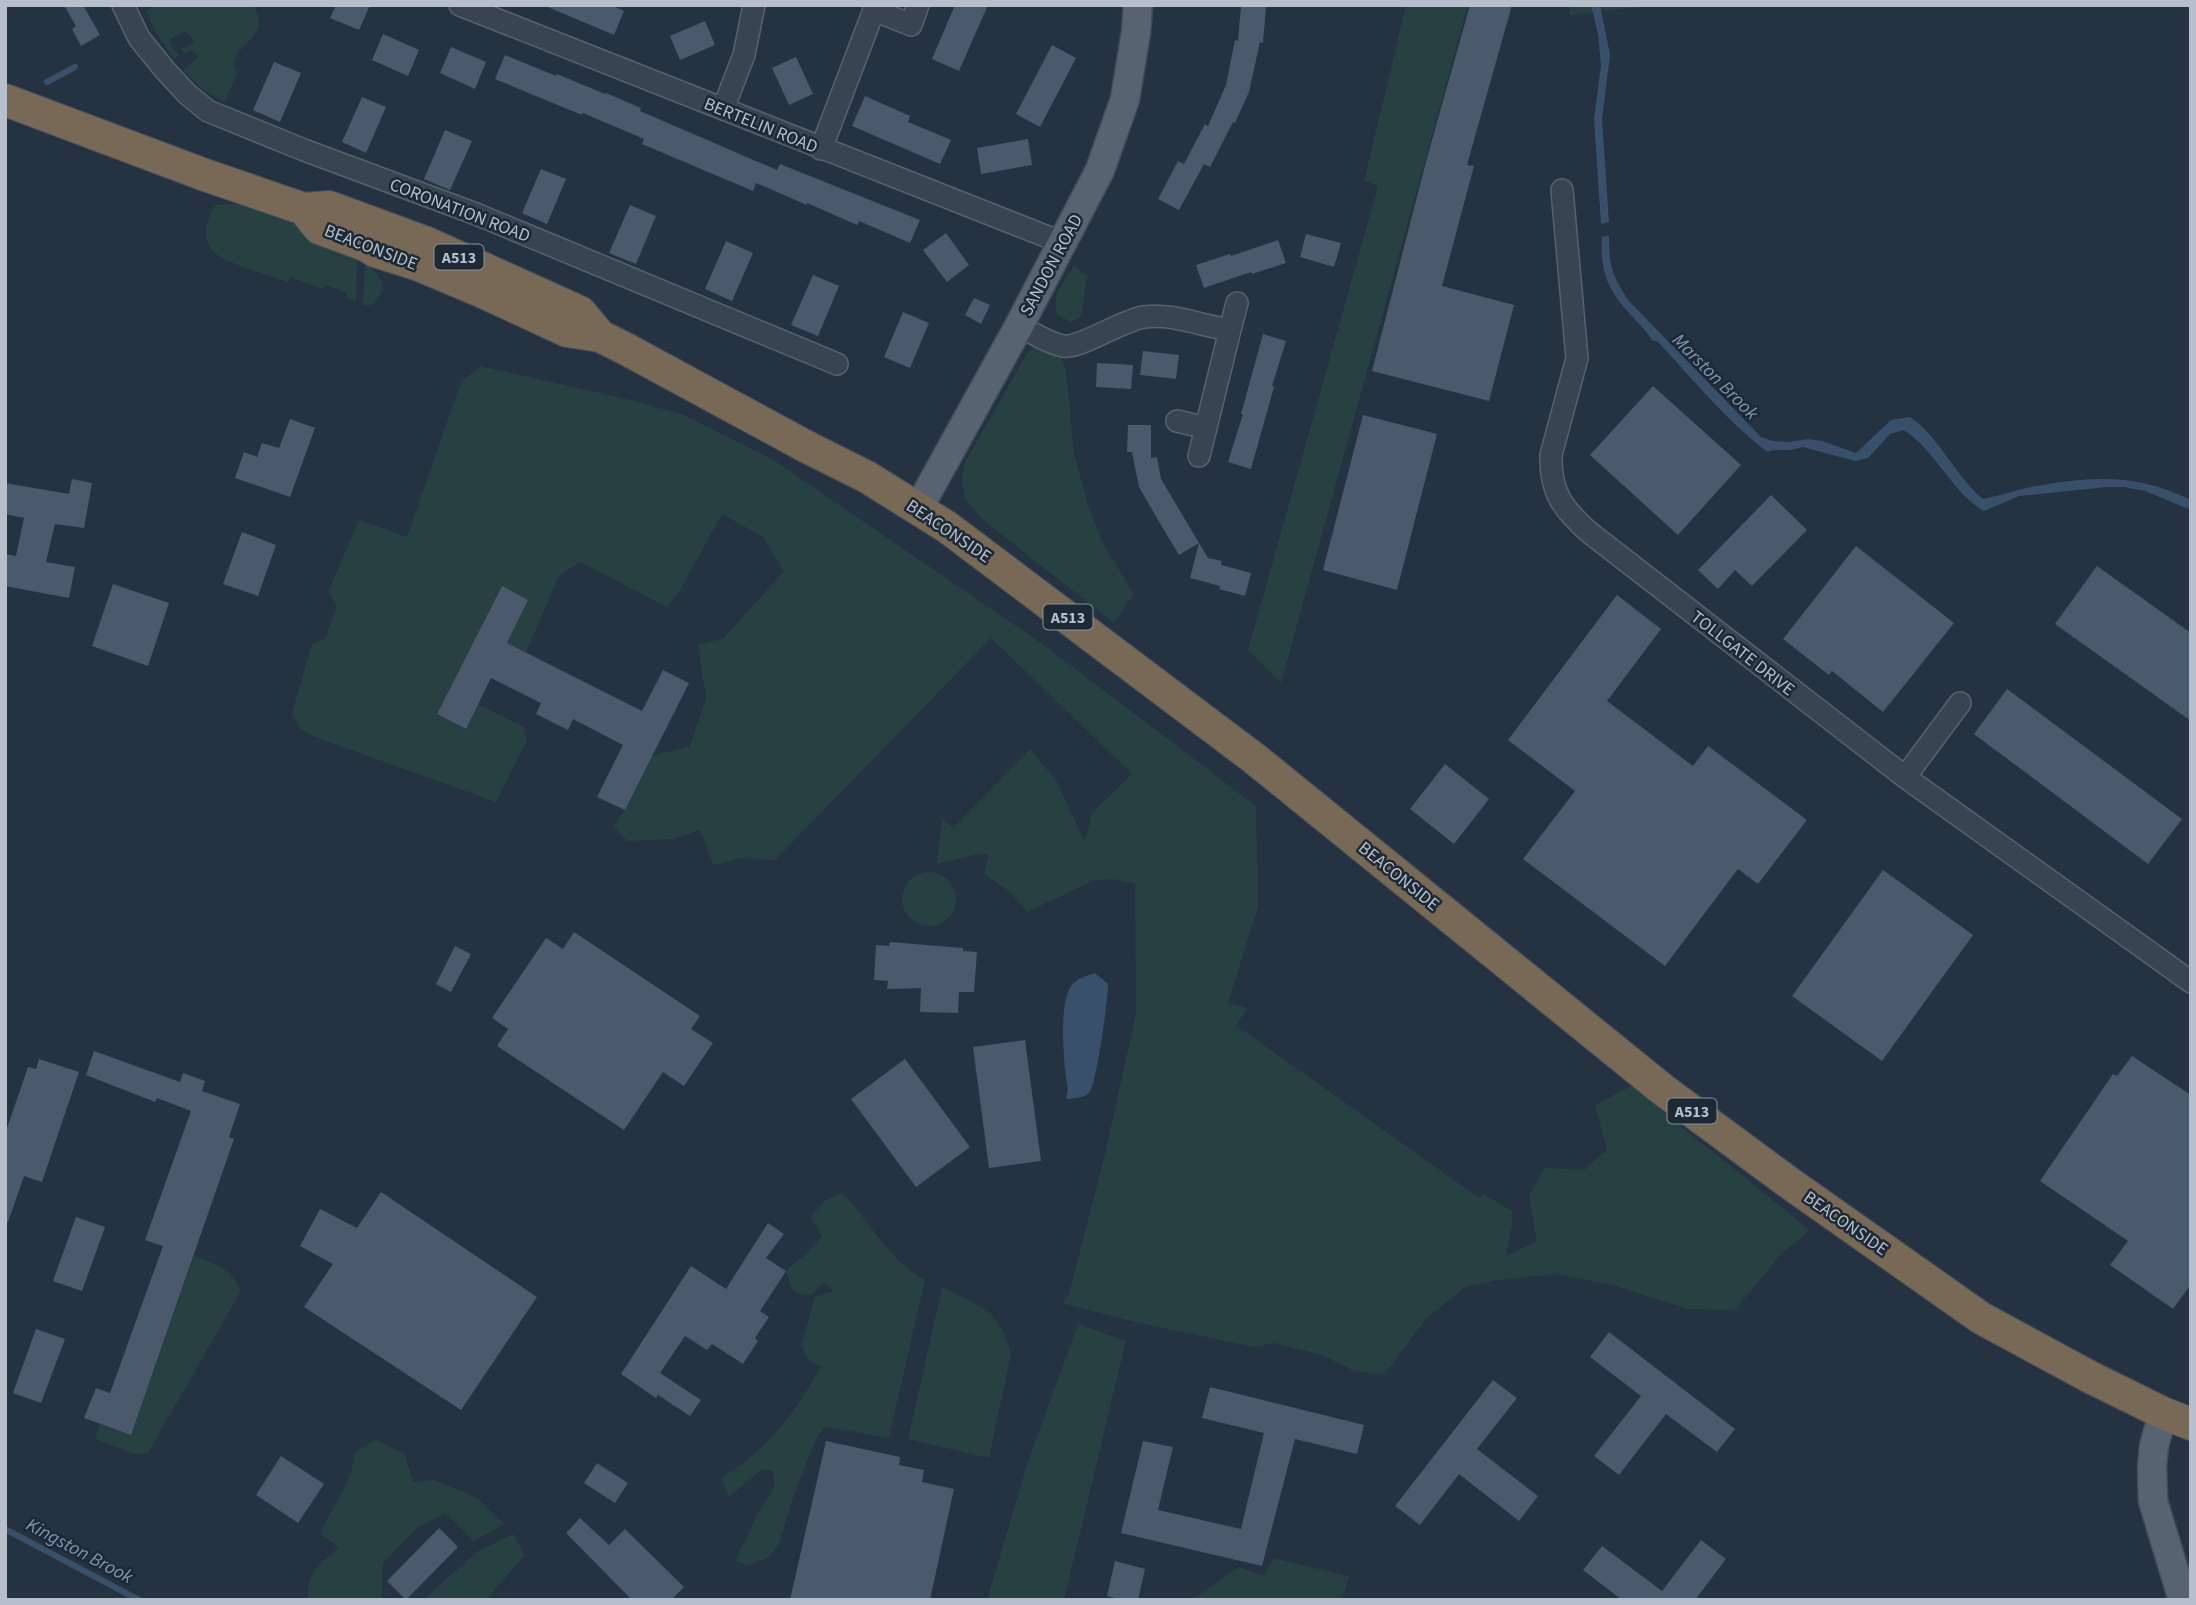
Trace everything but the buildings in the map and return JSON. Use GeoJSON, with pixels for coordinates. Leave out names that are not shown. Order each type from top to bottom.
{"type":"FeatureCollection","features":[{"type":"Feature","properties":{"kind":"highway","name":"BEACONSIDE"},"geometry":{"type":"LineString","coordinates":[[5,100],[304,209],[329,207],[427,243],[580,312],[600,336],[867,477],[987,556],[1255,759],[1662,1089],[1788,1182],[1981,1318],[2090,1377],[2177,1419]]}},
{"type":"Feature","properties":{"kind":"main road","name":"SANDON ROAD"},"geometry":{"type":"LineString","coordinates":[[918,509],[1019,326],[1100,170],[1125,99],[1138,5]]}},
{"type":"Feature","properties":{"kind":"main road"},"geometry":{"type":"LineString","coordinates":[[2177,1419],[2153,1455],[2153,1501],[2183,1600]]}},
{"type":"Feature","properties":{"kind":"street","name":"CORONATION ROAD"},"geometry":{"type":"LineString","coordinates":[[123,5],[139,38],[187,94],[208,111],[476,214],[837,364]]}},
{"type":"Feature","properties":{"kind":"street","name":"BERTELIN ROAD"},"geometry":{"type":"LineString","coordinates":[[460,5],[1063,243]]}},
{"type":"Feature","properties":{"kind":"street"},"geometry":{"type":"LineString","coordinates":[[723,109],[744,55],[754,5]]}},
{"type":"Feature","properties":{"kind":"street"},"geometry":{"type":"LineString","coordinates":[[821,149],[874,10],[911,25],[918,5]]}},
{"type":"Feature","properties":{"kind":"street","name":"TOLLGATE DRIVE"},"geometry":{"type":"LineString","coordinates":[[1562,190],[1577,358],[1550,466],[1557,494],[1567,512],[1590,533],[1905,777],[2191,982]]}},
{"type":"Feature","properties":{"kind":"street"},"geometry":{"type":"LineString","coordinates":[[1199,456],[1237,303]]}},
{"type":"Feature","properties":{"kind":"street"},"geometry":{"type":"LineString","coordinates":[[1019,326],[1066,346],[1145,317],[1180,319],[1230,330]]}},
{"type":"Feature","properties":{"kind":"street"},"geometry":{"type":"LineString","coordinates":[[1177,421],[1206,428]]}},
{"type":"Feature","properties":{"kind":"street"},"geometry":{"type":"LineString","coordinates":[[1905,777],[1960,703]]}},
{"type":"Feature","properties":{"kind":"green space"},"geometry":{"type":"Polygon","coordinates":[[[154,5],[255,5],[258,28],[237,54],[234,66],[237,73],[225,102],[205,91],[183,70],[198,57],[193,50],[184,53],[181,48],[194,41],[185,31],[170,39],[171,46],[179,56],[174,59],[154,29],[147,11],[154,5]]]}},
{"type":"Feature","properties":{"kind":"green space"},"geometry":{"type":"Polygon","coordinates":[[[1406,5],[1468,5],[1281,683],[1248,650],[1378,186],[1364,181],[1406,5]]]}},
{"type":"Feature","properties":{"kind":"green space"},"geometry":{"type":"Polygon","coordinates":[[[1569,5],[1641,5],[1570,15],[1569,5]]]}},
{"type":"Feature","properties":{"kind":"green space"},"geometry":{"type":"Polygon","coordinates":[[[235,204],[282,219],[357,254],[356,301],[345,298],[347,293],[325,285],[323,289],[290,277],[288,282],[216,254],[208,243],[206,230],[209,216],[216,205],[235,204]]]}},
{"type":"Feature","properties":{"kind":"green space"},"geometry":{"type":"Polygon","coordinates":[[[365,264],[380,278],[383,289],[371,305],[363,305],[365,264]]]}},
{"type":"Feature","properties":{"kind":"green space"},"geometry":{"type":"Polygon","coordinates":[[[1074,266],[1087,275],[1081,317],[1070,322],[1057,314],[1056,301],[1059,289],[1074,266]]]}},
{"type":"Feature","properties":{"kind":"green space"},"geometry":{"type":"Polygon","coordinates":[[[1037,344],[1060,352],[1066,371],[1074,453],[1088,505],[1103,543],[1134,594],[1114,623],[983,520],[965,498],[962,480],[964,464],[1022,362],[1037,344]]]}},
{"type":"Feature","properties":{"kind":"green space"},"geometry":{"type":"Polygon","coordinates":[[[480,366],[635,401],[684,415],[772,459],[1044,645],[1256,806],[1258,907],[1228,1003],[1248,1008],[1236,1025],[1479,1198],[1483,1194],[1512,1211],[1506,1256],[1537,1241],[1529,1196],[1544,1168],[1584,1170],[1607,1150],[1595,1105],[1631,1086],[1810,1230],[1780,1255],[1735,1310],[1688,1309],[1612,1285],[1556,1274],[1498,1280],[1465,1287],[1425,1320],[1392,1365],[1382,1374],[1352,1370],[1322,1355],[1273,1343],[1254,1347],[1131,1321],[1062,1303],[1069,1294],[1104,1158],[1136,1013],[1135,884],[1113,879],[1095,880],[1027,912],[1009,891],[984,874],[989,854],[937,864],[942,818],[953,828],[1030,749],[1056,780],[1085,842],[1092,813],[1132,774],[991,638],[775,860],[742,858],[713,865],[700,830],[672,839],[627,841],[613,826],[625,810],[652,756],[690,746],[706,698],[698,645],[724,638],[784,571],[763,537],[722,514],[682,587],[667,607],[580,562],[559,576],[526,652],[507,643],[528,600],[501,587],[437,714],[465,729],[478,704],[524,727],[527,740],[496,802],[315,737],[299,728],[292,713],[312,644],[325,639],[337,606],[328,592],[359,520],[407,537],[461,382],[480,366]]]}},
{"type":"Feature","properties":{"kind":"green space"},"geometry":{"type":"Polygon","coordinates":[[[934,872],[944,876],[952,884],[956,899],[952,914],[944,922],[924,926],[914,922],[906,914],[902,894],[906,884],[914,876],[934,872]]]}},
{"type":"Feature","properties":{"kind":"green space"},"geometry":{"type":"Polygon","coordinates":[[[842,1193],[890,1252],[925,1280],[889,1438],[825,1427],[816,1439],[791,1503],[780,1542],[768,1558],[746,1566],[735,1560],[757,1514],[775,1486],[773,1471],[762,1469],[729,1497],[721,1478],[754,1454],[778,1430],[821,1367],[808,1359],[801,1346],[815,1297],[833,1291],[824,1282],[811,1295],[796,1293],[786,1271],[822,1236],[810,1217],[826,1200],[842,1193]]]}},
{"type":"Feature","properties":{"kind":"green space"},"geometry":{"type":"Polygon","coordinates":[[[194,1256],[228,1272],[241,1291],[148,1453],[135,1454],[95,1439],[100,1424],[131,1435],[194,1256]]]}},
{"type":"Feature","properties":{"kind":"green space"},"geometry":{"type":"Polygon","coordinates":[[[942,1287],[987,1311],[995,1318],[1007,1339],[1011,1354],[989,1458],[908,1439],[942,1287]]]}},
{"type":"Feature","properties":{"kind":"green space"},"geometry":{"type":"Polygon","coordinates":[[[1078,1324],[1126,1341],[1064,1600],[987,1600],[1028,1461],[1078,1324]]]}},
{"type":"Feature","properties":{"kind":"green space"},"geometry":{"type":"Polygon","coordinates":[[[375,1439],[405,1454],[413,1482],[434,1480],[476,1497],[504,1524],[474,1541],[445,1513],[416,1529],[383,1563],[382,1600],[308,1600],[312,1575],[339,1547],[320,1534],[346,1484],[355,1453],[375,1439]]]}},
{"type":"Feature","properties":{"kind":"green space"},"geometry":{"type":"Polygon","coordinates":[[[513,1534],[525,1555],[486,1600],[423,1600],[478,1551],[513,1534]]]}},
{"type":"Feature","properties":{"kind":"green space"},"geometry":{"type":"Polygon","coordinates":[[[1273,1558],[1349,1576],[1342,1600],[1191,1600],[1239,1567],[1264,1576],[1273,1558]]]}},
{"type":"Feature","properties":{"kind":"water"},"geometry":{"type":"Polygon","coordinates":[[[1591,5],[1600,5],[1610,55],[1602,119],[1609,222],[1601,224],[1594,119],[1601,65],[1598,34],[1591,5]]]}},
{"type":"Feature","properties":{"kind":"water"},"geometry":{"type":"Polygon","coordinates":[[[1609,236],[1613,270],[1629,301],[1761,437],[1773,441],[1822,441],[1856,453],[1891,420],[1910,417],[1929,434],[1983,499],[2053,483],[2113,479],[2171,491],[2191,500],[2191,510],[2145,491],[2107,487],[2019,496],[1984,511],[1963,494],[1925,449],[1904,430],[1890,434],[1868,458],[1855,461],[1803,447],[1768,452],[1725,415],[1622,305],[1607,279],[1602,260],[1602,237],[1609,236]]]}},
{"type":"Feature","properties":{"kind":"water"},"geometry":{"type":"Polygon","coordinates":[[[1095,973],[1108,984],[1095,1074],[1089,1093],[1068,1099],[1063,1037],[1064,1007],[1071,986],[1081,978],[1095,973]]]}},
{"type":"Feature","properties":{"kind":"waterway"},"geometry":{"type":"LineString","coordinates":[[47,82],[75,67]]}},
{"type":"Feature","properties":{"kind":"waterway","name":"Kingston Brook"},"geometry":{"type":"LineString","coordinates":[[5,1529],[139,1600]]}},
{"type":"Feature","properties":{"kind":"water label","name":"Marston Brook"},"geometry":{"type":"Point","coordinates":[1716,376]}}]}
